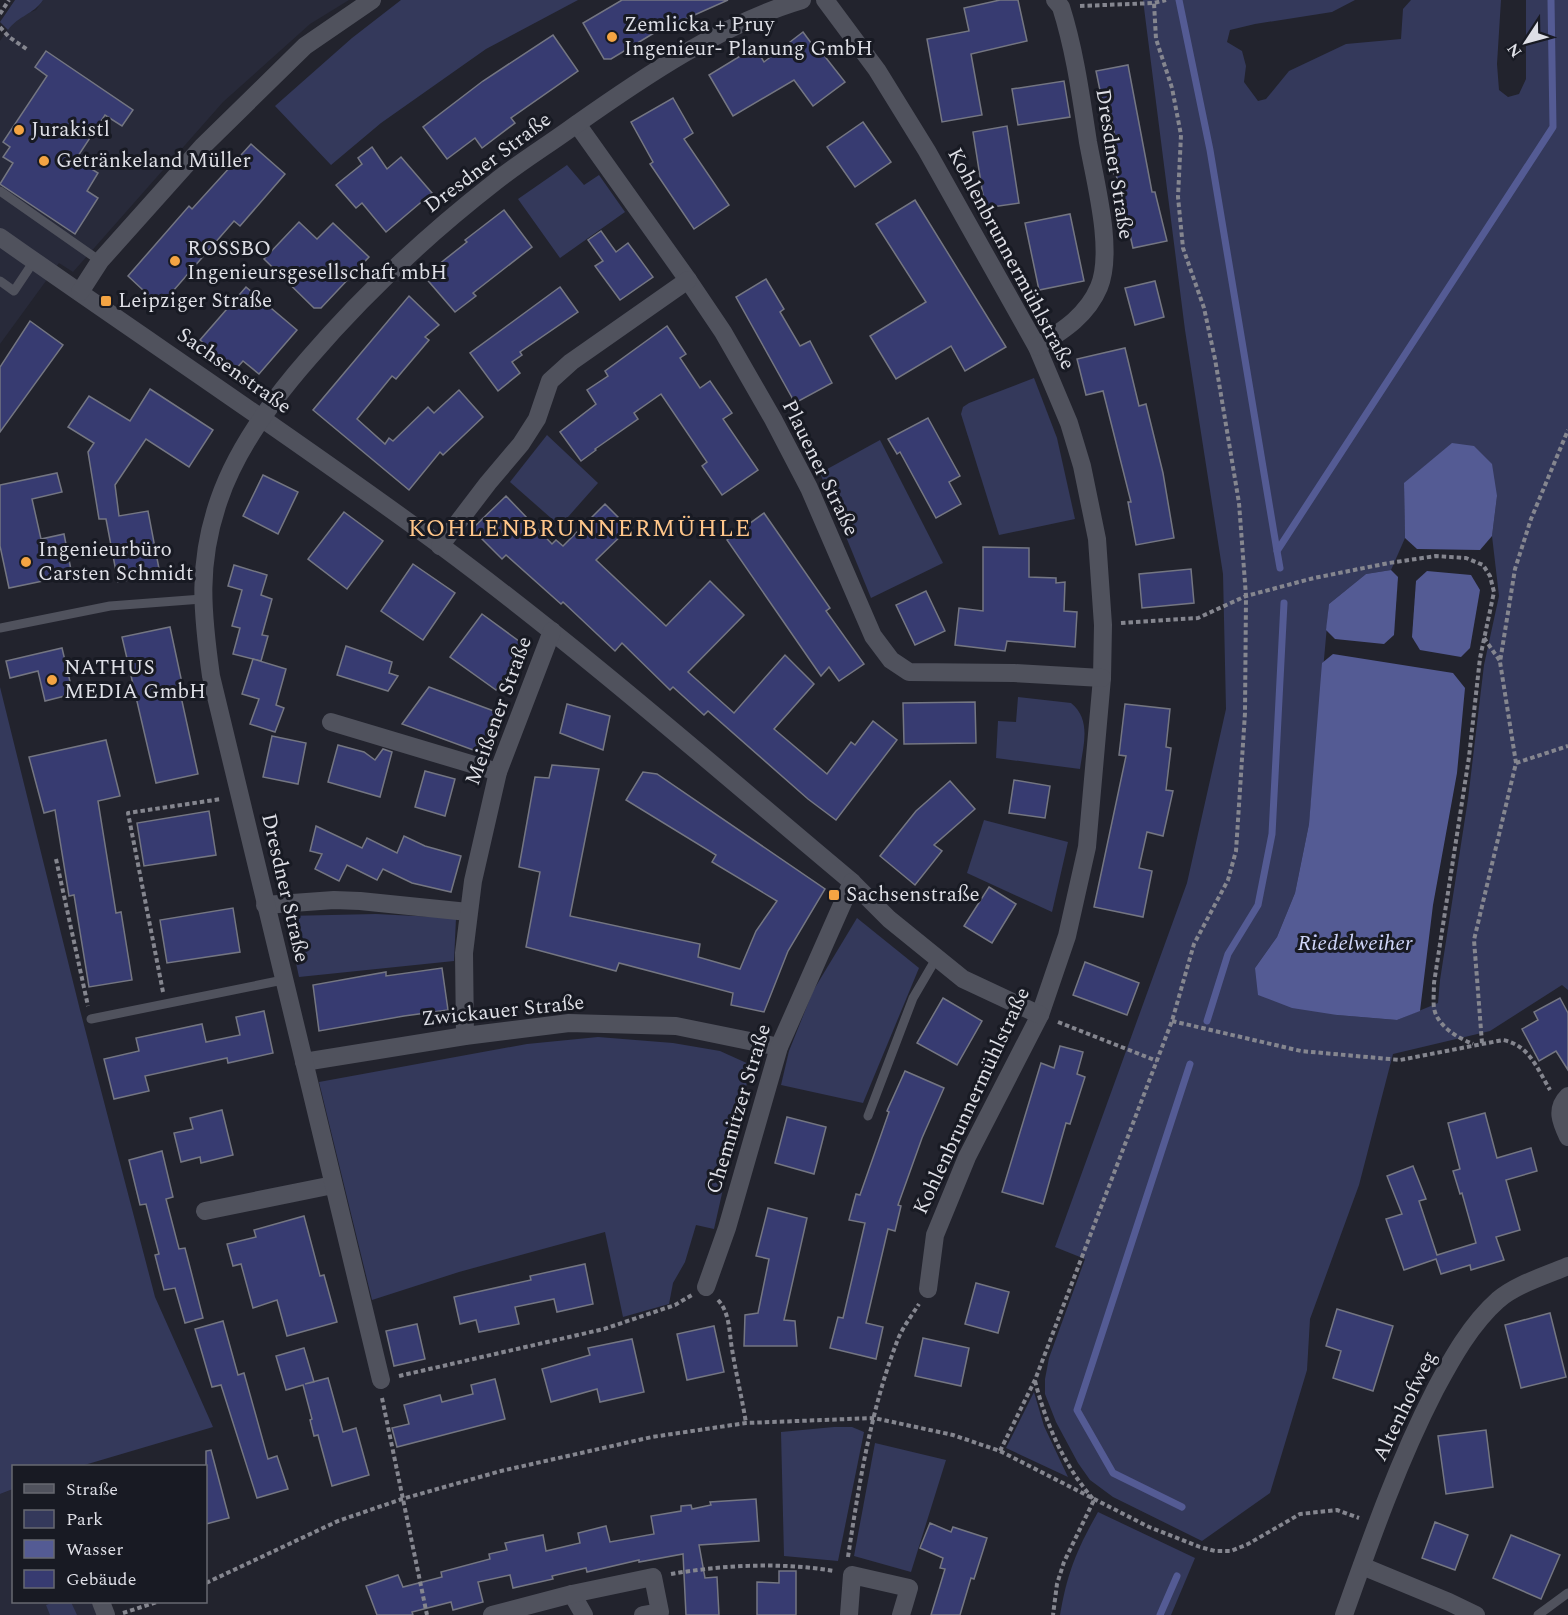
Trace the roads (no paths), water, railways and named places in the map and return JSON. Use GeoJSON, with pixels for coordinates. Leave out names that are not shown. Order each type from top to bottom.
{"type":"FeatureCollection","features":[{"type":"Feature","properties":{"kind":"street"},"geometry":{"type":"LineString","coordinates":[[81,292],[100,261],[202,147],[304,46],[372,0]]}},
{"type":"Feature","properties":{"kind":"street","name":"Dresdner Straße"},"geometry":{"type":"LineString","coordinates":[[381,1380],[211,676],[202,599],[208,535],[220,497],[261,417],[320,345],[376,285],[496,181],[617,95],[675,59],[754,18],[802,0]]}},
{"type":"Feature","properties":{"kind":"street","name":"Kohlenbrunnermühlstraße"},"geometry":{"type":"LineString","coordinates":[[825,0],[877,70],[921,141],[1037,347],[1069,423],[1082,466],[1097,539],[1103,625],[1102,678],[1088,848],[1067,936],[1040,1015],[968,1157],[935,1235],[928,1289]]}},
{"type":"Feature","properties":{"kind":"street","name":"Dresdner Straße"},"geometry":{"type":"LineString","coordinates":[[1037,347],[1071,324],[1087,309],[1100,286],[1105,260],[1103,228],[1075,60],[1058,3]]}},
{"type":"Feature","properties":{"kind":"street","name":"Plauener Straße"},"geometry":{"type":"LineString","coordinates":[[577,124],[688,279],[723,332],[809,488],[873,636],[891,660],[909,672],[1014,673],[1102,678]]}},
{"type":"Feature","properties":{"kind":"street","name":"Sachsenstraße"},"geometry":{"type":"LineString","coordinates":[[0,237],[261,417],[440,546],[552,631],[852,882],[889,919],[963,979],[1040,1015]]}},
{"type":"Feature","properties":{"kind":"street"},"geometry":{"type":"LineString","coordinates":[[440,546],[521,444],[537,419],[550,381],[571,362],[688,279]]}},
{"type":"Feature","properties":{"kind":"street","name":"Meißener Straße"},"geometry":{"type":"LineString","coordinates":[[465,1036],[464,953],[468,912],[498,772],[552,631]]}},
{"type":"Feature","properties":{"kind":"street"},"geometry":{"type":"LineString","coordinates":[[332,722],[498,772]]}},
{"type":"Feature","properties":{"kind":"street","name":"Chemnitzer Straße"},"geometry":{"type":"LineString","coordinates":[[706,1287],[727,1228],[779,1047],[852,882]]}},
{"type":"Feature","properties":{"kind":"street"},"geometry":{"type":"LineString","coordinates":[[265,905],[334,900],[468,912]]}},
{"type":"Feature","properties":{"kind":"street","name":"Zwickauer Straße"},"geometry":{"type":"LineString","coordinates":[[304,1062],[465,1036],[569,1023],[676,1026],[779,1047]]}},
{"type":"Feature","properties":{"kind":"street"},"geometry":{"type":"LineString","coordinates":[[1564,1101],[1560,1115],[1568,1137]]}},
{"type":"Feature","properties":{"kind":"street"},"geometry":{"type":"LineString","coordinates":[[205,1211],[333,1185]]}},
{"type":"Feature","properties":{"kind":"street","name":"Altenhofweg"},"geometry":{"type":"LineString","coordinates":[[1344,1615],[1376,1525],[1416,1426],[1463,1342],[1498,1300],[1568,1266]]}},
{"type":"Feature","properties":{"kind":"street"},"geometry":{"type":"LineString","coordinates":[[1362,1566],[1476,1615]]}},
{"type":"Feature","properties":{"kind":"street"},"geometry":{"type":"LineString","coordinates":[[849,1615],[849,1574],[909,1588],[901,1615]]}},
{"type":"Feature","properties":{"kind":"street"},"geometry":{"type":"LineString","coordinates":[[492,1615],[572,1594],[652,1577],[660,1612],[643,1615]]}},
{"type":"Feature","properties":{"kind":"street"},"geometry":{"type":"LineString","coordinates":[[572,1594],[584,1615]]}},
{"type":"Feature","properties":{"kind":"lane"},"geometry":{"type":"LineString","coordinates":[[0,191],[100,261]]}},
{"type":"Feature","properties":{"kind":"lane"},"geometry":{"type":"LineString","coordinates":[[0,281],[14,291],[34,261]]}},
{"type":"Feature","properties":{"kind":"lane"},"geometry":{"type":"LineString","coordinates":[[0,628],[110,606],[202,599]]}},
{"type":"Feature","properties":{"kind":"lane"},"geometry":{"type":"LineString","coordinates":[[868,1116],[913,998],[937,957]]}},
{"type":"Feature","properties":{"kind":"lane"},"geometry":{"type":"LineString","coordinates":[[91,1019],[283,980]]}},
{"type":"Feature","properties":{"kind":"lane"},"geometry":{"type":"LineString","coordinates":[[1538,1615],[1568,1593]]}},
{"type":"Feature","properties":{"kind":"water"},"geometry":{"type":"Polygon","coordinates":[[[1452,443],[1474,446],[1492,464],[1497,496],[1492,536],[1480,550],[1417,549],[1405,538],[1404,483],[1452,443]]]}},
{"type":"Feature","properties":{"kind":"water"},"geometry":{"type":"Polygon","coordinates":[[[1391,570],[1398,577],[1394,635],[1384,644],[1335,639],[1326,630],[1329,604],[1366,574],[1391,570]]]}},
{"type":"Feature","properties":{"kind":"water"},"geometry":{"type":"Polygon","coordinates":[[[1427,571],[1471,575],[1480,590],[1470,648],[1461,657],[1420,650],[1412,637],[1416,581],[1427,571]]]}},
{"type":"Feature","properties":{"kind":"water","name":"Riedelweiher"},"geometry":{"type":"Polygon","coordinates":[[[1333,654],[1453,673],[1465,688],[1457,773],[1433,905],[1420,1011],[1397,1020],[1337,1015],[1292,1008],[1258,995],[1255,968],[1277,937],[1295,893],[1309,824],[1322,663],[1333,654]]]}},
{"type":"Feature","properties":{"kind":"waterway"},"geometry":{"type":"LineString","coordinates":[[1179,0],[1210,150],[1277,551]]}},
{"type":"Feature","properties":{"kind":"waterway"},"geometry":{"type":"LineString","coordinates":[[1280,568],[1277,551],[1553,127],[1551,0]]}},
{"type":"Feature","properties":{"kind":"waterway"},"geometry":{"type":"LineString","coordinates":[[1207,1021],[1228,954],[1258,905],[1272,834],[1284,603]]}},
{"type":"Feature","properties":{"kind":"waterway"},"geometry":{"type":"LineString","coordinates":[[1182,1507],[1113,1473],[1077,1410],[1190,1064]]}},
{"type":"Feature","properties":{"kind":"waterway"},"geometry":{"type":"LineString","coordinates":[[1160,1615],[1177,1576]]}},
{"type":"Feature","properties":{"kind":"place","name":"Zemlicka + Pruy Ingenieur- Planung GmbH"},"geometry":{"type":"Point","coordinates":[612,37]}},
{"type":"Feature","properties":{"kind":"place","name":"Jurakistl"},"geometry":{"type":"Point","coordinates":[19,130]}},
{"type":"Feature","properties":{"kind":"place","name":"Getränkeland Müller"},"geometry":{"type":"Point","coordinates":[44,161]}},
{"type":"Feature","properties":{"kind":"place","name":"ROSSBO Ingenieursgesellschaft mbH"},"geometry":{"type":"Point","coordinates":[175,261]}},
{"type":"Feature","properties":{"kind":"place","name":"Leipziger Straße"},"geometry":{"type":"Point","coordinates":[106,301]}},
{"type":"Feature","properties":{"kind":"place","name":"Ingenieurbüro Carsten Schmidt"},"geometry":{"type":"Point","coordinates":[26,562]}},
{"type":"Feature","properties":{"kind":"place","name":"NATHUS MEDIA GmbH"},"geometry":{"type":"Point","coordinates":[52,680]}},
{"type":"Feature","properties":{"kind":"place","name":"Sachsenstraße"},"geometry":{"type":"Point","coordinates":[834,895]}},
{"type":"Feature","properties":{"kind":"district","name":"KOHLENBRUNNERMÜHLE"},"geometry":{"type":"Point","coordinates":[580,529]}}]}
